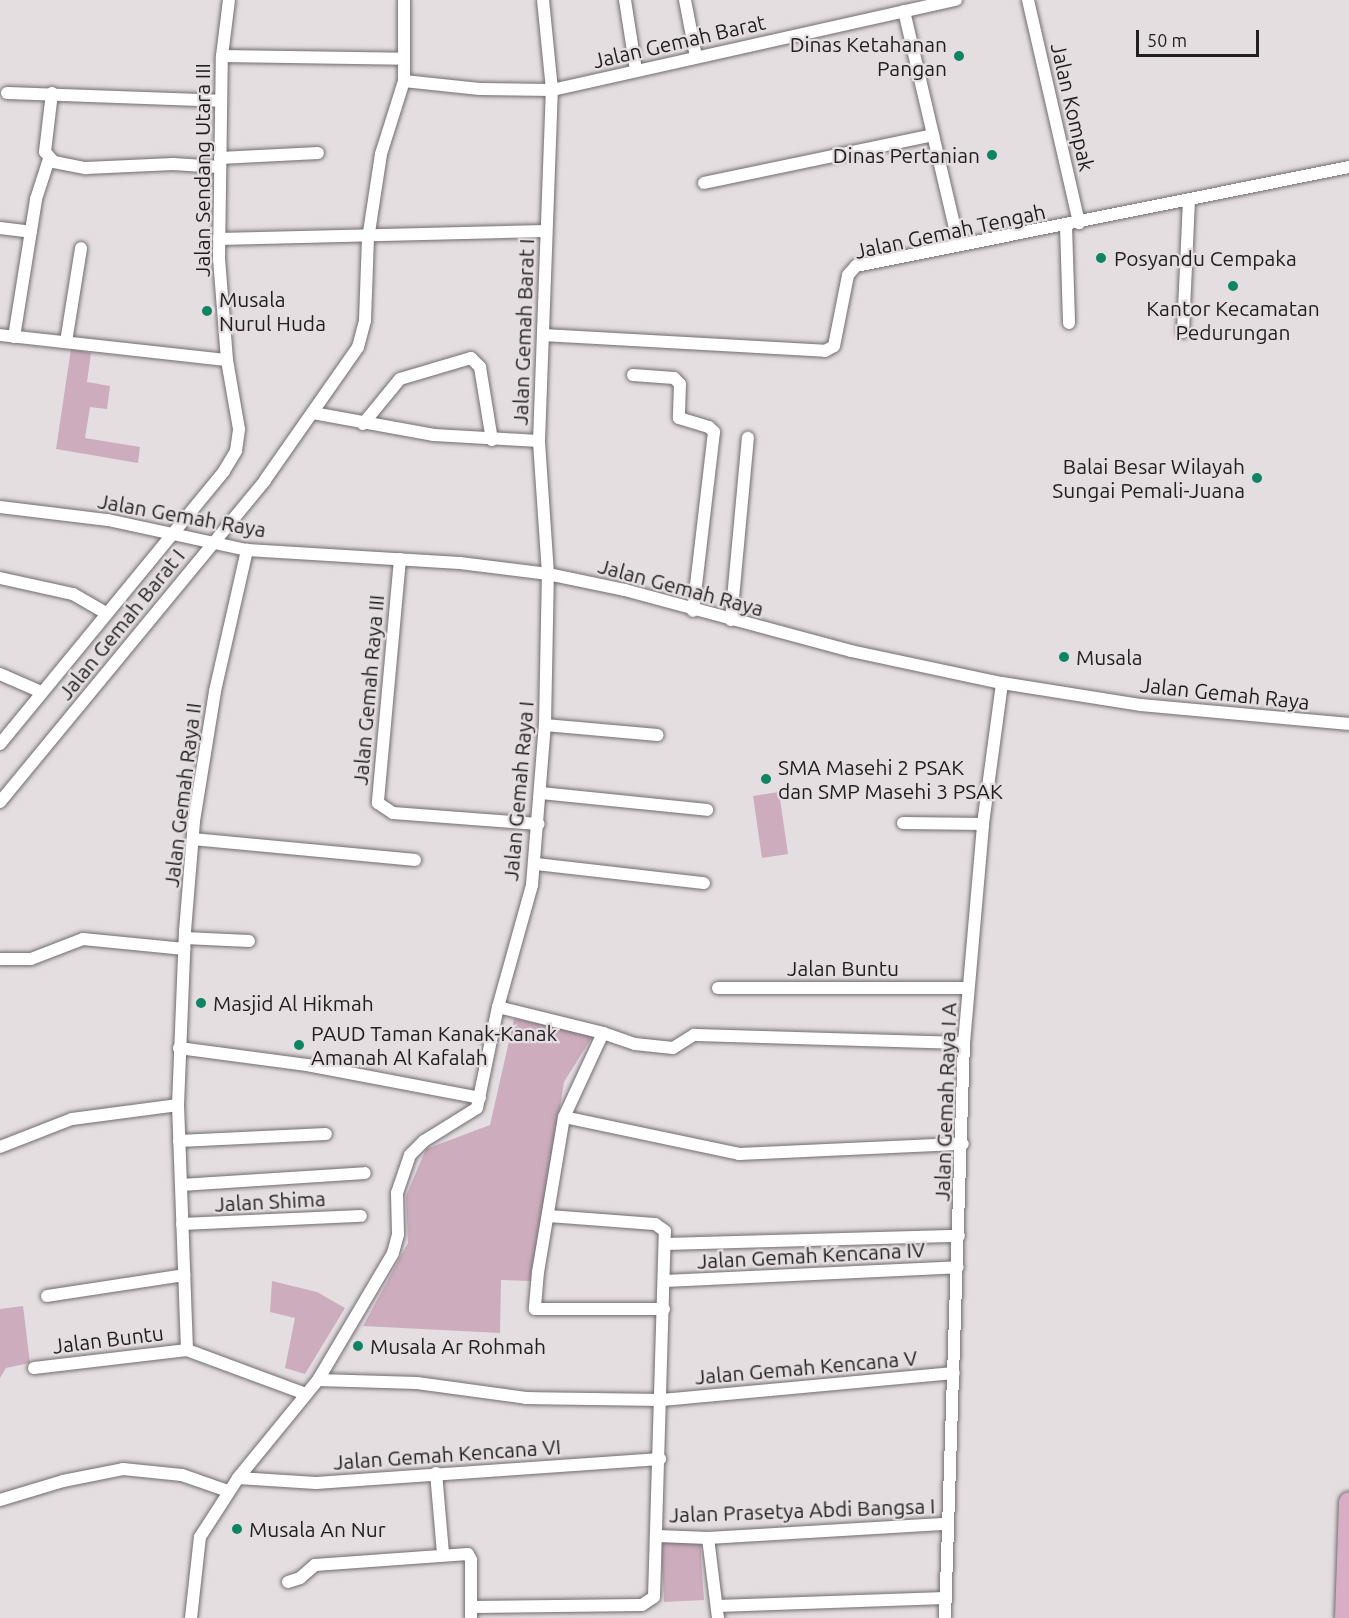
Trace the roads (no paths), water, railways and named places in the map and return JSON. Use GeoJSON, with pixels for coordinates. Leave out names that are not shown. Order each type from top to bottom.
{"type":"FeatureCollection","features":[{"type":"Feature","properties":{"kind":"main road"},"geometry":{"type":"LineString","coordinates":[[1345,1618],[1349,1502]]}},
{"type":"Feature","properties":{"kind":"street","name":"Jalan Sendang Utara III"},"geometry":{"type":"LineString","coordinates":[[0,744],[40,692],[224,471],[236,451],[239,429],[227,360],[219,238],[220,101],[222,56],[229,0]]}},
{"type":"Feature","properties":{"kind":"street","name":"Jalan Gemah Barat I"},"geometry":{"type":"LineString","coordinates":[[0,802],[265,480],[351,360],[363,336],[369,232],[381,154],[404,81],[404,0]]}},
{"type":"Feature","properties":{"kind":"street","name":"Jalan Gemah Barat I"},"geometry":{"type":"LineString","coordinates":[[543,0],[552,90],[539,441],[548,574]]}},
{"type":"Feature","properties":{"kind":"street"},"geometry":{"type":"LineString","coordinates":[[626,0],[636,70]]}},
{"type":"Feature","properties":{"kind":"street"},"geometry":{"type":"LineString","coordinates":[[685,0],[696,57]]}},
{"type":"Feature","properties":{"kind":"street","name":"Jalan Gemah Barat"},"geometry":{"type":"LineString","coordinates":[[404,81],[480,89],[552,90],[956,0]]}},
{"type":"Feature","properties":{"kind":"street","name":"Jalan Kompak"},"geometry":{"type":"LineString","coordinates":[[1028,0],[1079,223]]}},
{"type":"Feature","properties":{"kind":"street"},"geometry":{"type":"LineString","coordinates":[[904,11],[959,245]]}},
{"type":"Feature","properties":{"kind":"street"},"geometry":{"type":"LineString","coordinates":[[222,56],[404,59]]}},
{"type":"Feature","properties":{"kind":"street"},"geometry":{"type":"LineString","coordinates":[[7,93],[220,101]]}},
{"type":"Feature","properties":{"kind":"street"},"geometry":{"type":"LineString","coordinates":[[52,93],[45,152],[49,159],[77,168],[220,162],[318,153]]}},
{"type":"Feature","properties":{"kind":"street"},"geometry":{"type":"LineString","coordinates":[[704,183],[933,135]]}},
{"type":"Feature","properties":{"kind":"street"},"geometry":{"type":"LineString","coordinates":[[14,337],[31,232],[49,159]]}},
{"type":"Feature","properties":{"kind":"street","name":"Jalan Gemah Tengah"},"geometry":{"type":"LineString","coordinates":[[543,335],[825,351],[834,346],[848,275],[854,267],[1349,167]]}},
{"type":"Feature","properties":{"kind":"street"},"geometry":{"type":"LineString","coordinates":[[1183,332],[1189,200]]}},
{"type":"Feature","properties":{"kind":"street"},"geometry":{"type":"LineString","coordinates":[[1066,226],[1069,323]]}},
{"type":"Feature","properties":{"kind":"street"},"geometry":{"type":"LineString","coordinates":[[0,228],[31,232]]}},
{"type":"Feature","properties":{"kind":"street"},"geometry":{"type":"LineString","coordinates":[[219,238],[369,232],[546,231]]}},
{"type":"Feature","properties":{"kind":"street"},"geometry":{"type":"LineString","coordinates":[[66,342],[81,248]]}},
{"type":"Feature","properties":{"kind":"street"},"geometry":{"type":"LineString","coordinates":[[0,335],[227,360]]}},
{"type":"Feature","properties":{"kind":"street"},"geometry":{"type":"LineString","coordinates":[[363,424],[400,379],[471,358],[480,367],[492,440]]}},
{"type":"Feature","properties":{"kind":"street"},"geometry":{"type":"LineString","coordinates":[[633,375],[674,378],[680,384],[679,418],[709,427],[714,432],[693,611]]}},
{"type":"Feature","properties":{"kind":"street"},"geometry":{"type":"LineString","coordinates":[[313,413],[363,424],[492,440],[539,441]]}},
{"type":"Feature","properties":{"kind":"street"},"geometry":{"type":"LineString","coordinates":[[731,621],[747,438]]}},
{"type":"Feature","properties":{"kind":"street","name":"Jalan Gemah Raya"},"geometry":{"type":"LineString","coordinates":[[0,507],[108,520],[247,550],[400,559],[548,574],[625,590],[731,621],[1002,683],[1141,705],[1349,724]]}},
{"type":"Feature","properties":{"kind":"street","name":"Jalan Gemah Raya II"},"geometry":{"type":"LineString","coordinates":[[187,1350],[178,1105],[185,943],[193,839],[219,669],[247,550]]}},
{"type":"Feature","properties":{"kind":"street","name":"Jalan Gemah Raya III"},"geometry":{"type":"LineString","coordinates":[[400,559],[378,803],[393,813],[539,824]]}},
{"type":"Feature","properties":{"kind":"street","name":"Jalan Gemah Raya I"},"geometry":{"type":"LineString","coordinates":[[480,1098],[498,1007],[536,864],[545,725],[548,574]]}},
{"type":"Feature","properties":{"kind":"street"},"geometry":{"type":"LineString","coordinates":[[0,578],[73,594],[106,613]]}},
{"type":"Feature","properties":{"kind":"street"},"geometry":{"type":"LineString","coordinates":[[0,674],[40,692]]}},
{"type":"Feature","properties":{"kind":"street","name":"Jalan Gemah Raya I A"},"geometry":{"type":"LineString","coordinates":[[945,1618],[946,1524],[963,1144],[964,1043],[983,824],[1002,683]]}},
{"type":"Feature","properties":{"kind":"street"},"geometry":{"type":"LineString","coordinates":[[545,725],[658,735]]}},
{"type":"Feature","properties":{"kind":"street"},"geometry":{"type":"LineString","coordinates":[[541,793],[706,810]]}},
{"type":"Feature","properties":{"kind":"street"},"geometry":{"type":"LineString","coordinates":[[903,823],[983,824]]}},
{"type":"Feature","properties":{"kind":"street"},"geometry":{"type":"LineString","coordinates":[[193,839],[415,860]]}},
{"type":"Feature","properties":{"kind":"street"},"geometry":{"type":"LineString","coordinates":[[536,864],[704,883]]}},
{"type":"Feature","properties":{"kind":"street"},"geometry":{"type":"LineString","coordinates":[[0,959],[30,959],[83,939],[185,943],[249,941]]}},
{"type":"Feature","properties":{"kind":"street","name":"Jalan Buntu"},"geometry":{"type":"LineString","coordinates":[[718,988],[968,988]]}},
{"type":"Feature","properties":{"kind":"street"},"geometry":{"type":"LineString","coordinates":[[498,1007],[603,1033],[635,1044],[673,1048],[694,1035],[964,1043]]}},
{"type":"Feature","properties":{"kind":"street"},"geometry":{"type":"LineString","coordinates":[[603,1033],[564,1117],[534,1306],[538,1310],[664,1309]]}},
{"type":"Feature","properties":{"kind":"street"},"geometry":{"type":"LineString","coordinates":[[179,1048],[307,1065],[480,1098],[474,1113],[424,1141],[410,1155],[397,1193],[398,1234],[393,1253],[318,1380],[228,1491],[196,1552],[191,1618]]}},
{"type":"Feature","properties":{"kind":"street"},"geometry":{"type":"LineString","coordinates":[[0,1147],[72,1119],[178,1105]]}},
{"type":"Feature","properties":{"kind":"street"},"geometry":{"type":"LineString","coordinates":[[564,1117],[739,1154],[963,1144]]}},
{"type":"Feature","properties":{"kind":"street"},"geometry":{"type":"LineString","coordinates":[[179,1141],[326,1134]]}},
{"type":"Feature","properties":{"kind":"street"},"geometry":{"type":"LineString","coordinates":[[181,1185],[365,1173]]}},
{"type":"Feature","properties":{"kind":"street","name":"Jalan Shima"},"geometry":{"type":"LineString","coordinates":[[182,1224],[360,1216]]}},
{"type":"Feature","properties":{"kind":"street","name":"Jalan Gemah Kencana V"},"geometry":{"type":"LineString","coordinates":[[548,1216],[655,1224],[664,1228],[665,1281],[657,1579],[654,1598],[623,1612]]}},
{"type":"Feature","properties":{"kind":"street"},"geometry":{"type":"LineString","coordinates":[[665,1244],[959,1236]]}},
{"type":"Feature","properties":{"kind":"street","name":"Jalan Gemah Kencana IV"},"geometry":{"type":"LineString","coordinates":[[665,1281],[958,1267]]}},
{"type":"Feature","properties":{"kind":"street"},"geometry":{"type":"LineString","coordinates":[[47,1296],[184,1275]]}},
{"type":"Feature","properties":{"kind":"street"},"geometry":{"type":"LineString","coordinates":[[187,1350],[306,1394]]}},
{"type":"Feature","properties":{"kind":"street","name":"Jalan Buntu"},"geometry":{"type":"LineString","coordinates":[[34,1368],[187,1350]]}},
{"type":"Feature","properties":{"kind":"street","name":"Jalan Gemah Kencana V"},"geometry":{"type":"LineString","coordinates":[[318,1380],[417,1383],[526,1398],[662,1400],[954,1373]]}},
{"type":"Feature","properties":{"kind":"street","name":"Jalan Gemah Kencana VI"},"geometry":{"type":"LineString","coordinates":[[238,1478],[316,1483],[660,1459]]}},
{"type":"Feature","properties":{"kind":"street"},"geometry":{"type":"LineString","coordinates":[[0,1500],[63,1481],[123,1469],[182,1475],[228,1491]]}},
{"type":"Feature","properties":{"kind":"street"},"geometry":{"type":"LineString","coordinates":[[436,1473],[443,1553]]}},
{"type":"Feature","properties":{"kind":"street","name":"Jalan Prasetya Abdi Bangsa I"},"geometry":{"type":"LineString","coordinates":[[658,1536],[708,1538],[946,1524]]}},
{"type":"Feature","properties":{"kind":"street"},"geometry":{"type":"LineString","coordinates":[[708,1538],[718,1612],[945,1598]]}},
{"type":"Feature","properties":{"kind":"street"},"geometry":{"type":"LineString","coordinates":[[288,1582],[300,1578],[315,1565],[443,1553],[470,1556],[472,1613],[623,1612]]}},
{"type":"Feature","properties":{"kind":"place","name":"Dinas Ketahanan Pangan"},"geometry":{"type":"Point","coordinates":[959,56]}},
{"type":"Feature","properties":{"kind":"place","name":"Dinas Pertanian"},"geometry":{"type":"Point","coordinates":[992,155]}},
{"type":"Feature","properties":{"kind":"place","name":"Posyandu Cempaka"},"geometry":{"type":"Point","coordinates":[1101,258]}},
{"type":"Feature","properties":{"kind":"place","name":"Kantor Kecamatan Pedurungan"},"geometry":{"type":"Point","coordinates":[1233,286]}},
{"type":"Feature","properties":{"kind":"place","name":"Musala Nurul Huda"},"geometry":{"type":"Point","coordinates":[207,311]}},
{"type":"Feature","properties":{"kind":"place","name":"Balai Besar Wilayah Sungai Pemali-Juana"},"geometry":{"type":"Point","coordinates":[1257,478]}},
{"type":"Feature","properties":{"kind":"place","name":"Musala"},"geometry":{"type":"Point","coordinates":[1064,657]}},
{"type":"Feature","properties":{"kind":"place","name":"SMA Masehi 2 PSAK dan SMP Masehi 3 PSAK"},"geometry":{"type":"Point","coordinates":[766,779]}},
{"type":"Feature","properties":{"kind":"place","name":"Masjid Al Hikmah"},"geometry":{"type":"Point","coordinates":[201,1003]}},
{"type":"Feature","properties":{"kind":"place","name":"PAUD Taman Kanak-Kanak Amanah Al Kafalah"},"geometry":{"type":"Point","coordinates":[299,1045]}},
{"type":"Feature","properties":{"kind":"place","name":"Musala Ar Rohmah"},"geometry":{"type":"Point","coordinates":[358,1346]}},
{"type":"Feature","properties":{"kind":"place","name":"Musala An Nur"},"geometry":{"type":"Point","coordinates":[237,1529]}}]}
